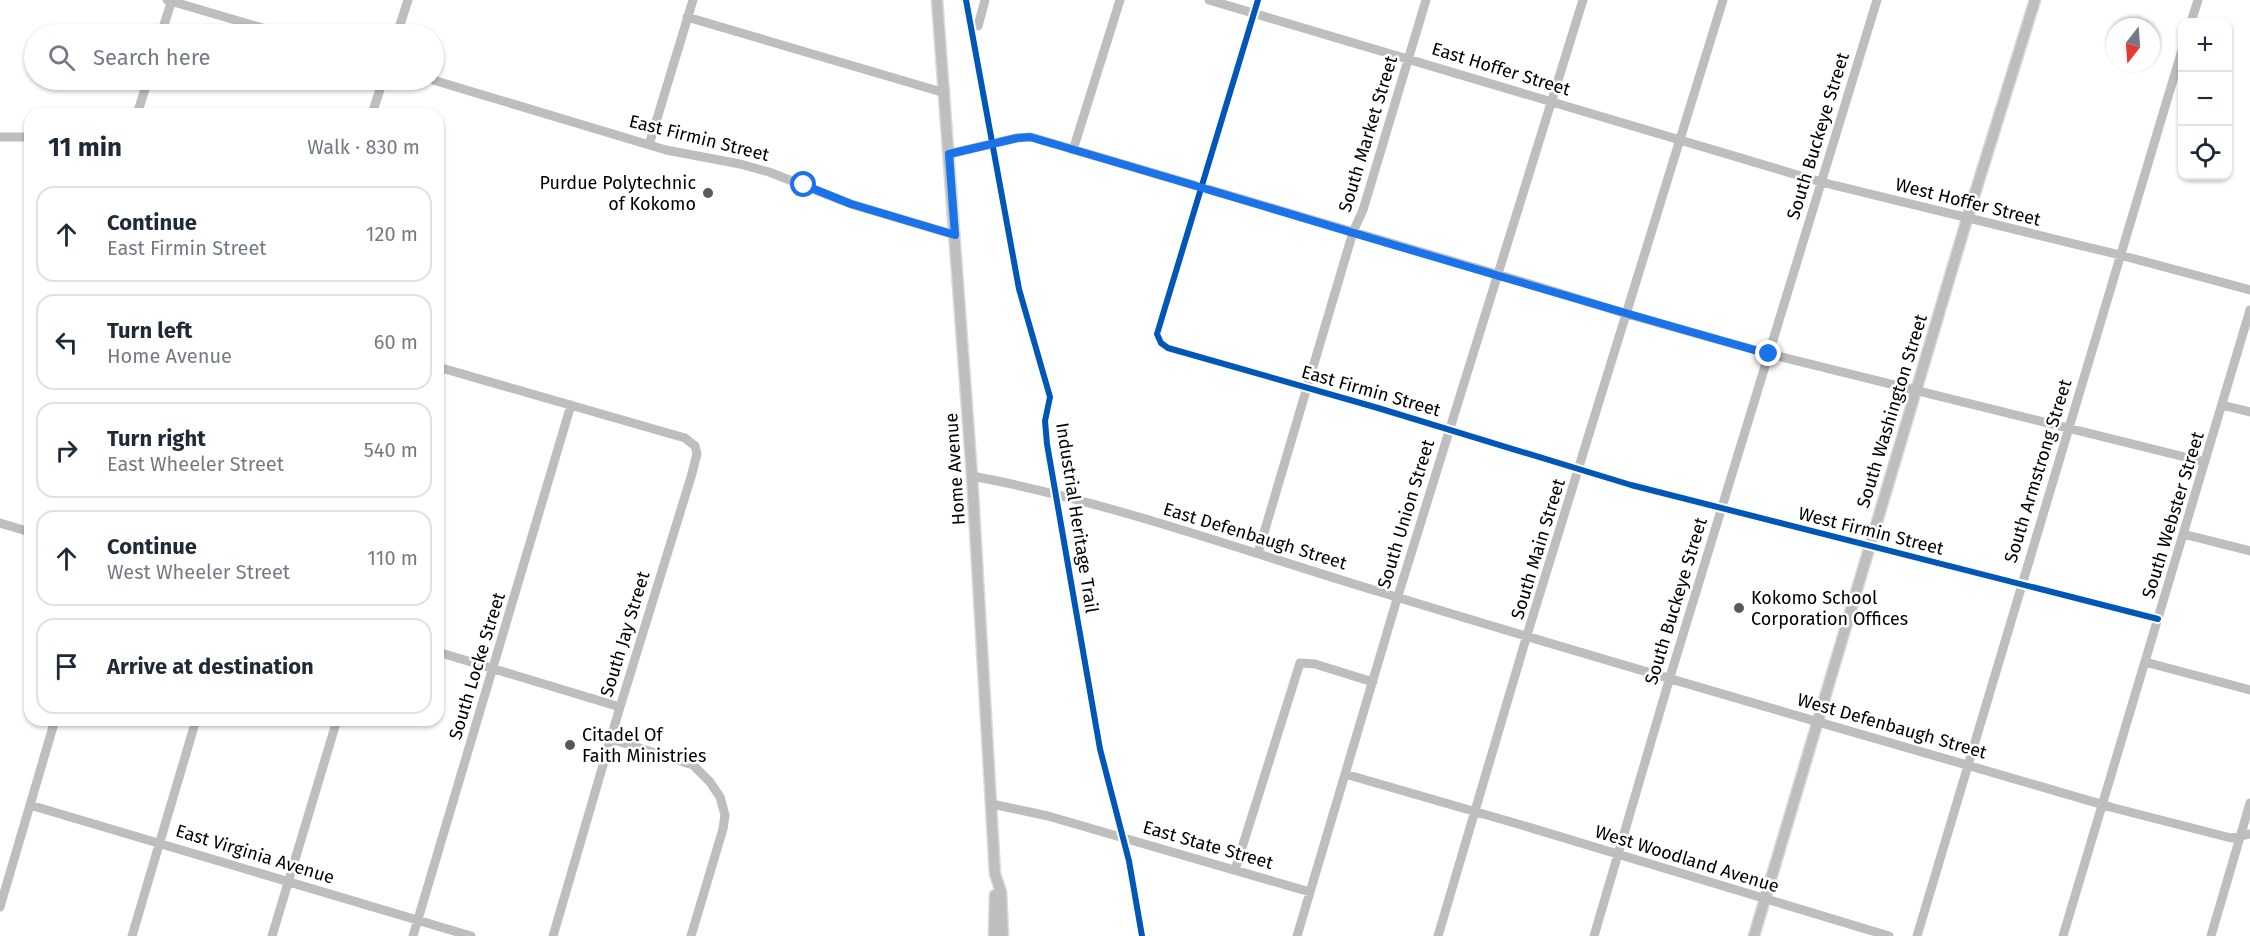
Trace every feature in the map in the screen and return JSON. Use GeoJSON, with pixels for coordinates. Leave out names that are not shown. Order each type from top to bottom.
{"type":"FeatureCollection","features":[{"type":"Feature","properties":{"kind":"main road","name":"Home Avenue"},"geometry":{"type":"LineString","coordinates":[[937,0],[972,476],[995,874],[1001,892],[1004,936]]}},
{"type":"Feature","properties":{"kind":"main road","name":"South Washington Street"},"geometry":{"type":"LineString","coordinates":[[1754,936],[1967,219],[2035,0]]}},
{"type":"Feature","properties":{"kind":"main road"},"geometry":{"type":"LineString","coordinates":[[994,936],[995,874]]}},
{"type":"Feature","properties":{"kind":"street"},"geometry":{"type":"LineString","coordinates":[[164,24],[170,0],[250,24]]}},
{"type":"Feature","properties":{"kind":"street"},"geometry":{"type":"LineString","coordinates":[[400,24],[408,0]]}},
{"type":"Feature","properties":{"kind":"street"},"geometry":{"type":"LineString","coordinates":[[649,145],[693,0]]}},
{"type":"Feature","properties":{"kind":"street"},"geometry":{"type":"LineString","coordinates":[[978,26],[985,0]]}},
{"type":"Feature","properties":{"kind":"street"},"geometry":{"type":"LineString","coordinates":[[1073,150],[1120,0]]}},
{"type":"Feature","properties":{"kind":"street","name":"East Hoffer Street"},"geometry":{"type":"LineString","coordinates":[[1209,0],[1681,140]]}},
{"type":"Feature","properties":{"kind":"street"},"geometry":{"type":"LineString","coordinates":[[1202,188],[1258,0]]}},
{"type":"Feature","properties":{"kind":"street","name":"South Market Street"},"geometry":{"type":"LineString","coordinates":[[1258,553],[1353,232],[1363,210],[1426,0]]}},
{"type":"Feature","properties":{"kind":"street","name":"South Union Street"},"geometry":{"type":"LineString","coordinates":[[1297,936],[1397,597],[1583,0]]}},
{"type":"Feature","properties":{"kind":"street","name":"South Main Street"},"geometry":{"type":"LineString","coordinates":[[1438,936],[1527,635],[1723,0]]}},
{"type":"Feature","properties":{"kind":"street","name":"South Buckeye Street"},"geometry":{"type":"LineString","coordinates":[[1594,936],[1670,677],[1877,0]]}},
{"type":"Feature","properties":{"kind":"street"},"geometry":{"type":"LineString","coordinates":[[2192,18],[2198,0]]}},
{"type":"Feature","properties":{"kind":"street"},"geometry":{"type":"LineString","coordinates":[[687,17],[945,93]]}},
{"type":"Feature","properties":{"kind":"street","name":"South Armstrong Street"},"geometry":{"type":"LineString","coordinates":[[1917,936],[2178,63]]}},
{"type":"Feature","properties":{"kind":"street","name":"East Firmin Street"},"geometry":{"type":"LineString","coordinates":[[444,83],[677,153],[740,164],[769,172],[851,204],[955,235]]}},
{"type":"Feature","properties":{"kind":"street"},"geometry":{"type":"LineString","coordinates":[[139,108],[145,90]]}},
{"type":"Feature","properties":{"kind":"street"},"geometry":{"type":"LineString","coordinates":[[374,108],[380,90]]}},
{"type":"Feature","properties":{"kind":"street"},"geometry":{"type":"LineString","coordinates":[[0,137],[24,137]]}},
{"type":"Feature","properties":{"kind":"street"},"geometry":{"type":"LineString","coordinates":[[949,154],[1030,137],[1769,354],[2205,462]]}},
{"type":"Feature","properties":{"kind":"street","name":"West Hoffer Street"},"geometry":{"type":"LineString","coordinates":[[1681,140],[1821,182],[2120,255],[2250,290]]}},
{"type":"Feature","properties":{"kind":"street","name":"East Firmin Street"},"geometry":{"type":"LineString","coordinates":[[1202,188],[1157,334],[1158,339],[1168,348],[1578,469]]}},
{"type":"Feature","properties":{"kind":"street","name":"South Webster Street"},"geometry":{"type":"LineString","coordinates":[[2063,936],[2250,312]]}},
{"type":"Feature","properties":{"kind":"street"},"geometry":{"type":"LineString","coordinates":[[444,371],[571,405]]}},
{"type":"Feature","properties":{"kind":"street","name":"South Jay Street"},"geometry":{"type":"LineString","coordinates":[[553,936],[697,454],[695,446],[685,438],[571,405]]}},
{"type":"Feature","properties":{"kind":"street","name":"South Locke Street"},"geometry":{"type":"LineString","coordinates":[[413,936],[571,405]]}},
{"type":"Feature","properties":{"kind":"street"},"geometry":{"type":"LineString","coordinates":[[2222,405],[2250,412]]}},
{"type":"Feature","properties":{"kind":"street","name":"West Firmin Street"},"geometry":{"type":"LineString","coordinates":[[1578,469],[1721,509],[2158,619]]}},
{"type":"Feature","properties":{"kind":"street","name":"East Defenbaugh Street"},"geometry":{"type":"LineString","coordinates":[[972,476],[1050,493],[1174,527],[1527,635]]}},
{"type":"Feature","properties":{"kind":"street"},"geometry":{"type":"LineString","coordinates":[[0,523],[24,530]]}},
{"type":"Feature","properties":{"kind":"street"},"geometry":{"type":"LineString","coordinates":[[2183,534],[2250,551]]}},
{"type":"Feature","properties":{"kind":"street","name":"West Defenbaugh Street"},"geometry":{"type":"LineString","coordinates":[[1527,635],[2102,804],[2231,838],[2245,834]]}},
{"type":"Feature","properties":{"kind":"street"},"geometry":{"type":"LineString","coordinates":[[444,654],[620,707]]}},
{"type":"Feature","properties":{"kind":"street"},"geometry":{"type":"LineString","coordinates":[[2145,662],[2250,690]]}},
{"type":"Feature","properties":{"kind":"street"},"geometry":{"type":"LineString","coordinates":[[1235,870],[1300,663],[1315,664],[1372,682]]}},
{"type":"Feature","properties":{"kind":"street"},"geometry":{"type":"LineString","coordinates":[[0,907],[53,726]]}},
{"type":"Feature","properties":{"kind":"street"},"geometry":{"type":"LineString","coordinates":[[132,936],[194,726]]}},
{"type":"Feature","properties":{"kind":"street"},"geometry":{"type":"LineString","coordinates":[[272,936],[335,726]]}},
{"type":"Feature","properties":{"kind":"street"},"geometry":{"type":"LineString","coordinates":[[611,739],[693,765],[710,782],[720,797],[725,815],[723,829],[691,936]]}},
{"type":"Feature","properties":{"kind":"street","name":"West Woodland Avenue"},"geometry":{"type":"LineString","coordinates":[[1345,774],[1889,936]]}},
{"type":"Feature","properties":{"kind":"street"},"geometry":{"type":"LineString","coordinates":[[2211,936],[2245,834],[2250,803]]}},
{"type":"Feature","properties":{"kind":"street","name":"East State Street"},"geometry":{"type":"LineString","coordinates":[[992,804],[1048,816],[1310,892]]}},
{"type":"Feature","properties":{"kind":"street","name":"East Virginia Avenue"},"geometry":{"type":"LineString","coordinates":[[30,806],[471,936]]}},
{"type":"Feature","properties":{"kind":"cycle path","name":"Industrial Heritage Trail"},"geometry":{"type":"LineString","coordinates":[[966,0],[1019,289],[1050,397],[1045,421],[1047,444],[1100,749],[1129,861],[1142,936]]}},
{"type":"Feature","properties":{"kind":"cycle path"},"geometry":{"type":"LineString","coordinates":[[1258,0],[1157,334],[1161,343],[1168,348],[1378,408],[1631,485],[2158,619]]}},
{"type":"Feature","properties":{"kind":"place","name":"Purdue Polytechnic of Kokomo"},"geometry":{"type":"Point","coordinates":[708,193]}},
{"type":"Feature","properties":{"kind":"place","name":"Kokomo School Corporation Offices"},"geometry":{"type":"Point","coordinates":[1739,608]}},
{"type":"Feature","properties":{"kind":"place","name":"Citadel Of Faith Ministries"},"geometry":{"type":"Point","coordinates":[570,745]}},
{"type":"Feature","properties":{"kind":"route"},"geometry":{"type":"LineString","coordinates":[[804,185],[851,204],[955,235],[949,154],[1030,137],[1769,354]]}}]}
